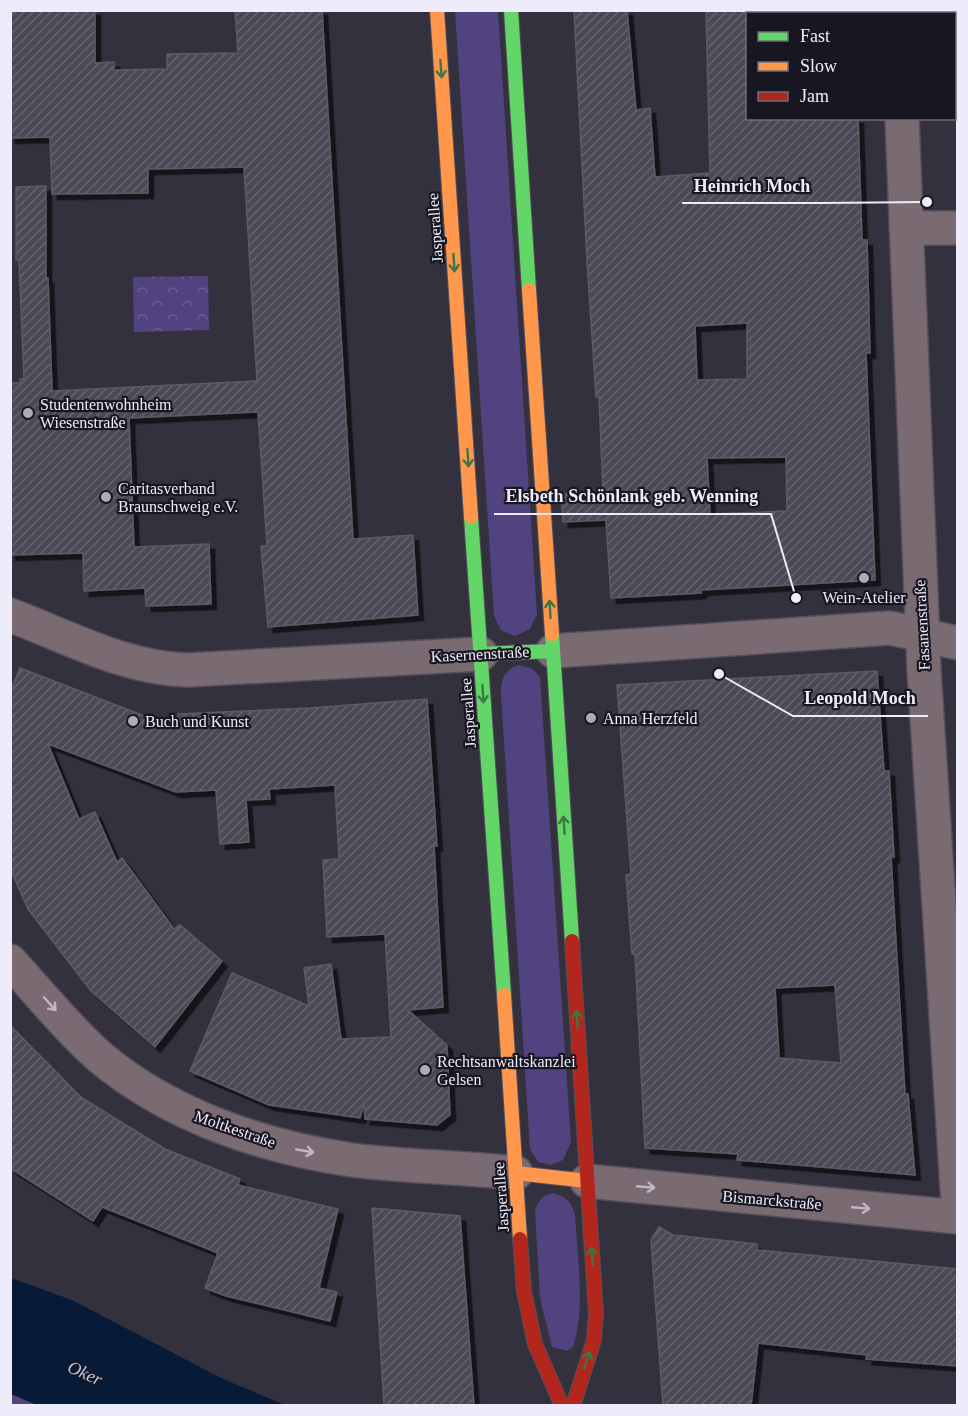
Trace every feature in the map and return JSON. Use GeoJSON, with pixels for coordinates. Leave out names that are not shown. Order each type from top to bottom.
{"type":"FeatureCollection","features":[{"type":"Feature","properties":{"kind":"street","name":"Jasperallee"},"geometry":{"type":"LineString","coordinates":[[437,10],[524,1291],[535,1344],[562,1406]]}},
{"type":"Feature","properties":{"kind":"street"},"geometry":{"type":"LineString","coordinates":[[511,10],[596,1314],[594,1340],[573,1406]]}},
{"type":"Feature","properties":{"kind":"street","name":"Fasanenstraße"},"geometry":{"type":"LineString","coordinates":[[902,120],[922,635],[957,1203]]}},
{"type":"Feature","properties":{"kind":"street"},"geometry":{"type":"LineString","coordinates":[[906,228],[957,228]]}},
{"type":"Feature","properties":{"kind":"street","name":"Kasernenstraße"},"geometry":{"type":"LineString","coordinates":[[10,615],[131,663],[159,669],[210,669],[553,651],[890,628],[957,643]]}},
{"type":"Feature","properties":{"kind":"street","name":"Moltkestraße"},"geometry":{"type":"LineString","coordinates":[[10,961],[101,1057],[156,1096],[196,1117],[292,1149],[353,1160],[516,1173]]}},
{"type":"Feature","properties":{"kind":"street"},"geometry":{"type":"LineString","coordinates":[[516,1173],[587,1181]]}},
{"type":"Feature","properties":{"kind":"street","name":"Bismarckstraße"},"geometry":{"type":"LineString","coordinates":[[587,1181],[957,1217]]}},
{"type":"Feature","properties":{"kind":"green space"},"geometry":{"type":"Polygon","coordinates":[[[455,11],[498,11],[537,614],[530,629],[515,636],[501,630],[494,616],[455,11]]]}},
{"type":"Feature","properties":{"kind":"green space"},"geometry":{"type":"Polygon","coordinates":[[[208,276],[209,330],[134,332],[133,277],[208,276]]]}},
{"type":"Feature","properties":{"kind":"green space"},"geometry":{"type":"Polygon","coordinates":[[[518,665],[531,668],[540,677],[571,1142],[563,1160],[551,1165],[538,1162],[530,1149],[501,694],[504,676],[518,665]]]}},
{"type":"Feature","properties":{"kind":"green space"},"geometry":{"type":"Polygon","coordinates":[[[553,1193],[567,1200],[575,1214],[580,1299],[577,1332],[573,1347],[567,1351],[552,1347],[540,1298],[535,1211],[541,1199],[553,1193]]]}},
{"type":"Feature","properties":{"kind":"green space"},"geometry":{"type":"Polygon","coordinates":[[[11,1393],[41,1405],[11,1405],[11,1393]]]}},
{"type":"Feature","properties":{"kind":"water","name":"Oker"},"geometry":{"type":"Polygon","coordinates":[[[11,1278],[72,1300],[221,1378],[285,1405],[39,1406],[11,1394],[11,1278]]]}},
{"type":"Feature","properties":{"kind":"building"},"geometry":{"type":"Polygon","coordinates":[[[10,10],[95,10],[95,63],[114,62],[114,70],[167,69],[167,54],[238,53],[235,10],[322,10],[353,539],[413,535],[418,615],[268,627],[261,546],[267,546],[258,412],[129,418],[134,547],[209,544],[211,604],[146,606],[145,588],[84,591],[83,553],[10,555],[10,383],[20,383],[20,379],[24,379],[19,260],[16,260],[16,187],[46,186],[46,278],[48,278],[52,391],[257,381],[244,167],[148,169],[148,193],[52,194],[50,137],[10,138],[10,10]]]}},
{"type":"Feature","properties":{"kind":"building"},"geometry":{"type":"Polygon","coordinates":[[[574,10],[627,10],[636,110],[650,108],[655,177],[710,173],[706,10],[747,10],[746,120],[858,120],[862,240],[867,240],[870,353],[866,353],[875,580],[701,590],[701,593],[611,598],[606,520],[563,522],[561,494],[603,491],[599,397],[596,397],[574,10]],[[747,323],[695,326],[697,380],[747,379],[747,323]],[[786,457],[707,458],[710,514],[787,511],[786,457]]]}},
{"type":"Feature","properties":{"kind":"building"},"geometry":{"type":"Polygon","coordinates":[[[20,668],[178,729],[178,714],[310,708],[427,699],[437,846],[434,846],[443,1007],[408,1010],[447,1045],[450,1115],[437,1125],[365,1119],[364,1103],[360,1118],[269,1105],[190,1071],[232,973],[309,1006],[304,968],[331,964],[341,1039],[391,1037],[385,934],[327,937],[323,860],[339,859],[335,785],[269,789],[270,799],[246,800],[249,842],[220,844],[216,790],[176,792],[48,744],[79,819],[95,812],[117,862],[122,858],[174,929],[180,925],[222,961],[155,1047],[91,991],[28,909],[10,868],[10,693],[20,668]]]}},
{"type":"Feature","properties":{"kind":"building"},"geometry":{"type":"Polygon","coordinates":[[[877,671],[884,771],[889,771],[894,857],[891,857],[905,1094],[908,1094],[915,1175],[737,1160],[738,1154],[645,1148],[635,954],[632,954],[626,875],[631,874],[617,685],[877,671]],[[835,985],[775,988],[779,1058],[841,1063],[835,985]]]}},
{"type":"Feature","properties":{"kind":"building"},"geometry":{"type":"Polygon","coordinates":[[[10,1025],[82,1098],[165,1149],[240,1179],[238,1185],[338,1209],[319,1288],[337,1292],[330,1321],[226,1296],[205,1288],[218,1253],[102,1207],[93,1221],[10,1168],[10,1025]]]}},
{"type":"Feature","properties":{"kind":"building"},"geometry":{"type":"Polygon","coordinates":[[[372,1208],[460,1216],[474,1406],[384,1406],[372,1208]]]}},
{"type":"Feature","properties":{"kind":"building"},"geometry":{"type":"Polygon","coordinates":[[[659,1227],[673,1235],[757,1244],[757,1250],[957,1269],[957,1366],[866,1359],[867,1355],[758,1343],[751,1406],[663,1406],[651,1240],[659,1227]]]}},
{"type":"Feature","properties":{"kind":"traffic: fast"},"geometry":{"type":"LineString","coordinates":[[511,10],[529,290]]}},
{"type":"Feature","properties":{"kind":"traffic: fast"},"geometry":{"type":"LineString","coordinates":[[471,517],[504,995]]}},
{"type":"Feature","properties":{"kind":"traffic: fast"},"geometry":{"type":"LineString","coordinates":[[552,634],[572,941]]}},
{"type":"Feature","properties":{"kind":"traffic: fast"},"geometry":{"type":"LineString","coordinates":[[481,654],[553,651]]}},
{"type":"Feature","properties":{"kind":"traffic: slow"},"geometry":{"type":"LineString","coordinates":[[437,10],[471,517]]}},
{"type":"Feature","properties":{"kind":"traffic: slow"},"geometry":{"type":"LineString","coordinates":[[529,290],[552,634]]}},
{"type":"Feature","properties":{"kind":"traffic: slow"},"geometry":{"type":"LineString","coordinates":[[504,995],[520,1239]]}},
{"type":"Feature","properties":{"kind":"traffic: slow"},"geometry":{"type":"LineString","coordinates":[[516,1173],[587,1181]]}},
{"type":"Feature","properties":{"kind":"traffic: jam"},"geometry":{"type":"LineString","coordinates":[[572,941],[596,1314],[594,1340],[573,1406]]}},
{"type":"Feature","properties":{"kind":"traffic: jam"},"geometry":{"type":"LineString","coordinates":[[520,1239],[524,1291],[535,1344],[562,1406]]}},
{"type":"Feature","properties":{"kind":"place","name":"Heinrich Moch"},"geometry":{"type":"Point","coordinates":[927,202]}},
{"type":"Feature","properties":{"kind":"place","name":"Studentenwohnheim Wiesenstraße"},"geometry":{"type":"Point","coordinates":[28,413]}},
{"type":"Feature","properties":{"kind":"place","name":"Caritasverband Braunschweig e.V."},"geometry":{"type":"Point","coordinates":[106,497]}},
{"type":"Feature","properties":{"kind":"place","name":"Wein-Atelier"},"geometry":{"type":"Point","coordinates":[864,578]}},
{"type":"Feature","properties":{"kind":"place","name":"Elsbeth Schönlank geb. Wenning"},"geometry":{"type":"Point","coordinates":[796,598]}},
{"type":"Feature","properties":{"kind":"place","name":"Leopold Moch"},"geometry":{"type":"Point","coordinates":[719,674]}},
{"type":"Feature","properties":{"kind":"place","name":"Anna Herzfeld"},"geometry":{"type":"Point","coordinates":[591,718]}},
{"type":"Feature","properties":{"kind":"place","name":"Buch und Kunst"},"geometry":{"type":"Point","coordinates":[133,721]}},
{"type":"Feature","properties":{"kind":"place","name":"Rechtsanwaltskanzlei Gelsen"},"geometry":{"type":"Point","coordinates":[425,1070]}}]}
